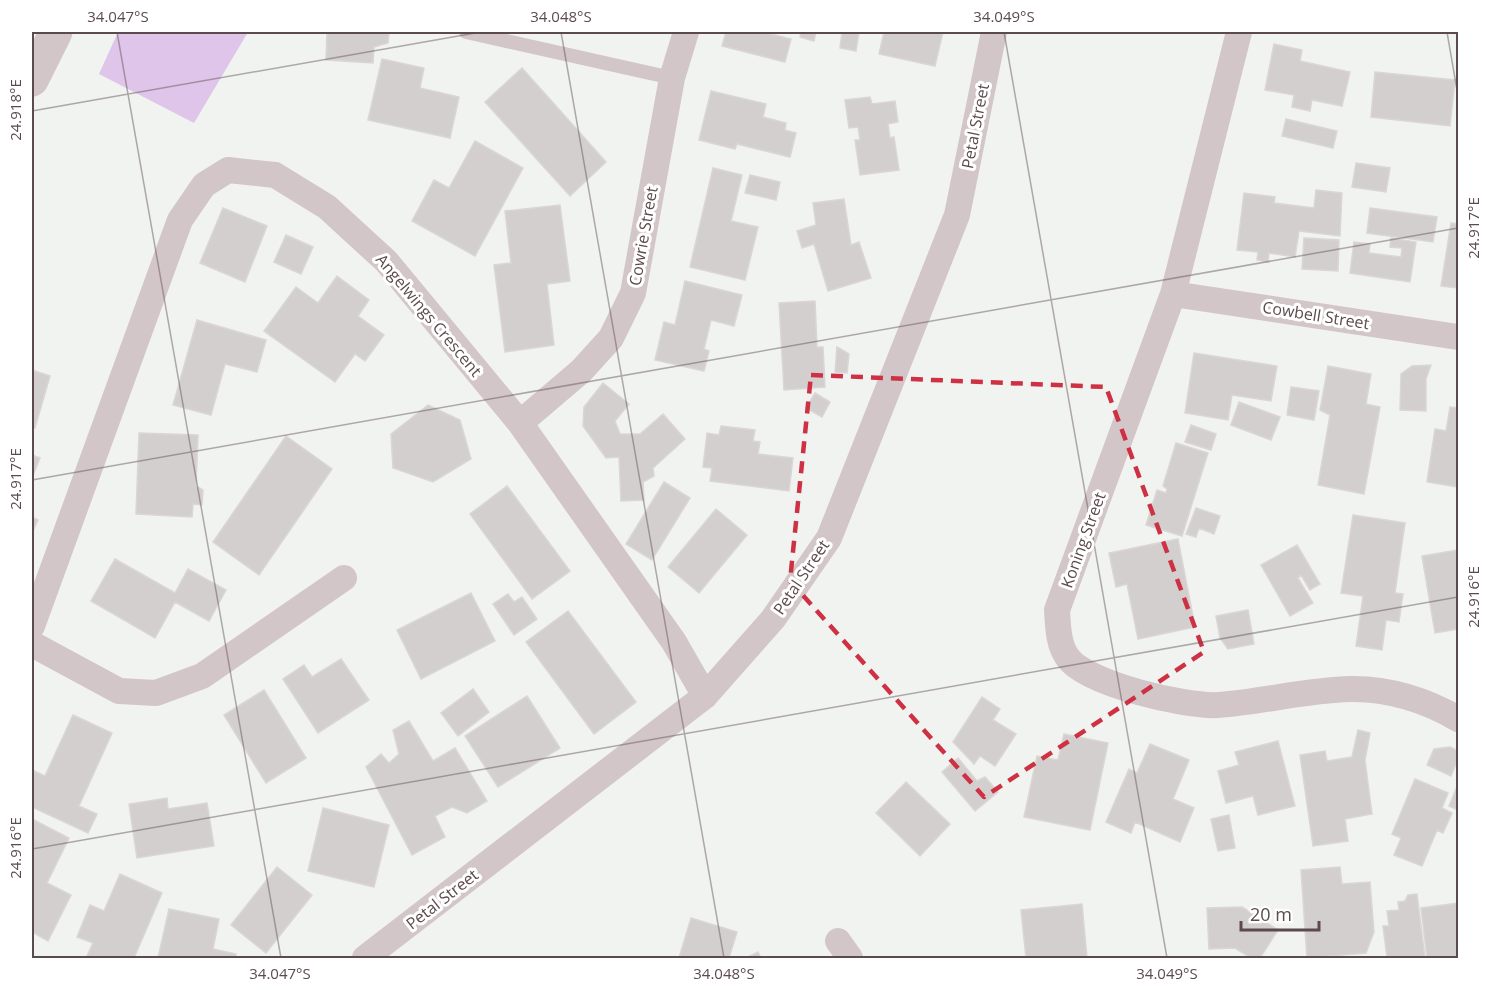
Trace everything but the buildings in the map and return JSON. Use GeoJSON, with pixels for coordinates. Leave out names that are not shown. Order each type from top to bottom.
{"type":"FeatureCollection","features":[{"type":"Feature","properties":{"kind":"street"},"geometry":{"type":"LineString","coordinates":[[32,80],[56,32]]}},
{"type":"Feature","properties":{"kind":"street","name":"Cowrie Street"},"geometry":{"type":"LineString","coordinates":[[520,423],[580,371],[611,338],[633,293],[672,78],[686,32]]}},
{"type":"Feature","properties":{"kind":"street","name":"Petal Street"},"geometry":{"type":"LineString","coordinates":[[365,958],[705,696],[773,619],[829,538],[957,215],[994,32]]}},
{"type":"Feature","properties":{"kind":"street","name":"Koning Street"},"geometry":{"type":"LineString","coordinates":[[1239,32],[1173,294],[1057,610],[1058,633],[1068,659],[1100,679],[1161,699],[1216,705],[1350,688],[1398,693],[1458,719]]}},
{"type":"Feature","properties":{"kind":"street","name":"Angelwings Crescent"},"geometry":{"type":"LineString","coordinates":[[32,626],[180,220],[204,185],[228,170],[275,176],[327,207],[386,261],[520,423],[674,642],[705,696]]}},
{"type":"Feature","properties":{"kind":"street","name":"Cowbell Street"},"geometry":{"type":"LineString","coordinates":[[1173,294],[1458,337]]}},
{"type":"Feature","properties":{"kind":"street"},"geometry":{"type":"LineString","coordinates":[[32,644],[119,691],[156,693],[202,676],[344,578]]}},
{"type":"Feature","properties":{"kind":"lane"},"geometry":{"type":"LineString","coordinates":[[466,32],[672,78]]}},
{"type":"Feature","properties":{"kind":"highlighted area"},"geometry":{"type":"Polygon","coordinates":[[[811,375],[1106,387],[1204,652],[984,797],[790,581],[811,375]]]}},
{"type":"Feature","properties":{"kind":"shaded area"},"geometry":{"type":"Polygon","coordinates":[[[118,32],[248,32],[194,123],[99,74],[118,32]]]}}]}
